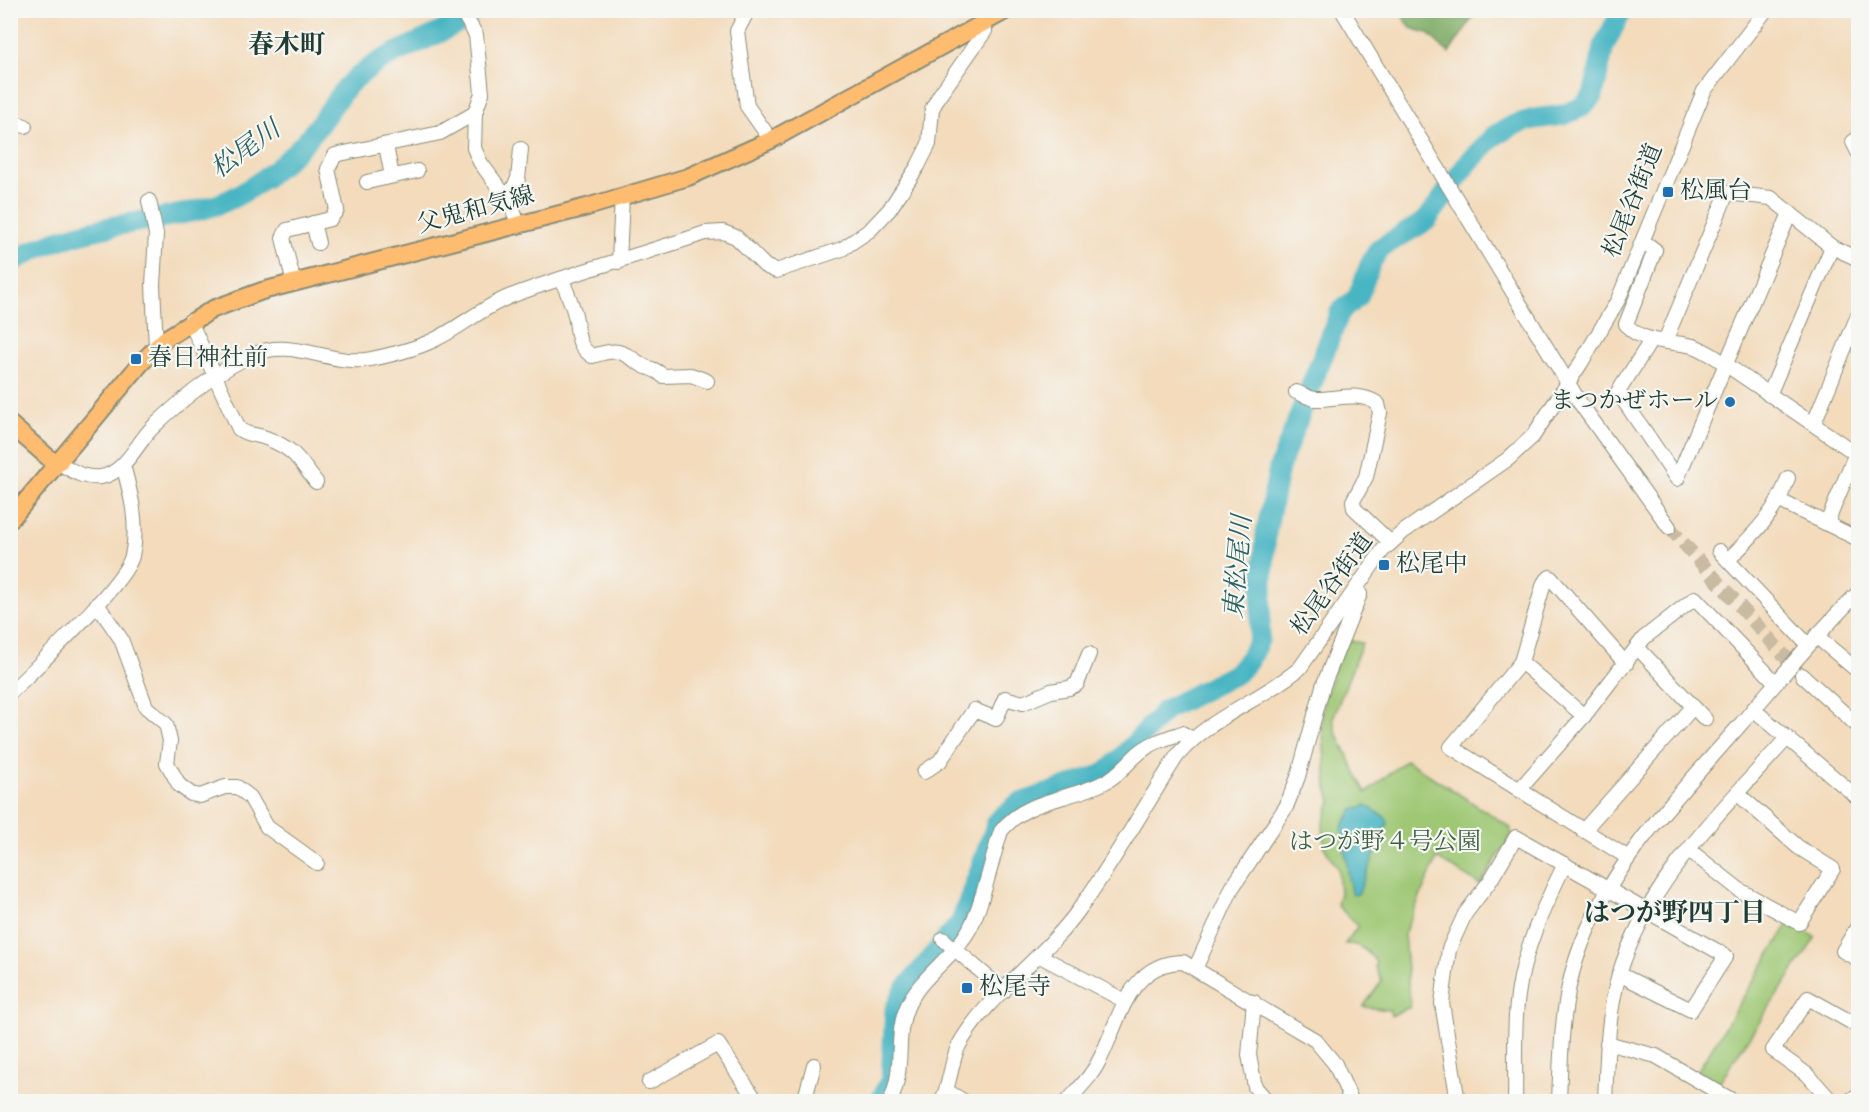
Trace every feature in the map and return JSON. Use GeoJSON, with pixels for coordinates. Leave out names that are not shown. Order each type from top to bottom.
{"type":"FeatureCollection","features":[{"type":"Feature","properties":{"kind":"main road","name":"父鬼和気線"},"geometry":{"type":"LineString","coordinates":[[10,520],[156,347],[190,321],[234,299],[688,177],[771,140],[1007,10]]}},
{"type":"Feature","properties":{"kind":"main road"},"geometry":{"type":"LineString","coordinates":[[10,424],[50,459],[59,463]]}},
{"type":"Feature","properties":{"kind":"street"},"geometry":{"type":"LineString","coordinates":[[748,10],[737,31],[747,106],[771,140]]}},
{"type":"Feature","properties":{"kind":"street"},"geometry":{"type":"LineString","coordinates":[[1342,10],[1590,418],[1669,527]]}},
{"type":"Feature","properties":{"kind":"street","name":"松尾谷街道"},"geometry":{"type":"LineString","coordinates":[[944,1096],[959,1046],[1004,991],[1040,956],[1078,911],[1177,756],[1191,738],[1282,683],[1300,668],[1391,543],[1403,532],[1508,459],[1533,436],[1569,383],[1618,300],[1662,188],[1704,91],[1766,10]]}},
{"type":"Feature","properties":{"kind":"street"},"geometry":{"type":"LineString","coordinates":[[462,11],[476,35],[482,93],[475,113],[474,148],[512,204]]}},
{"type":"Feature","properties":{"kind":"street"},"geometry":{"type":"LineString","coordinates":[[59,463],[82,477],[103,477],[123,465],[152,429],[214,376],[256,354],[271,349],[303,351],[348,362],[371,359],[435,340],[473,315],[509,297],[705,233],[723,231],[736,237],[765,266],[776,271],[842,249],[870,230],[889,210],[918,166],[929,144],[932,109],[985,31],[984,23]]}},
{"type":"Feature","properties":{"kind":"street"},"geometry":{"type":"LineString","coordinates":[[294,284],[283,238],[287,230],[330,219],[337,210],[328,169],[336,150],[386,146],[440,133],[475,113]]}},
{"type":"Feature","properties":{"kind":"street"},"geometry":{"type":"LineString","coordinates":[[10,121],[25,126]]}},
{"type":"Feature","properties":{"kind":"street"},"geometry":{"type":"LineString","coordinates":[[1858,138],[1853,142],[1858,152]]}},
{"type":"Feature","properties":{"kind":"street"},"geometry":{"type":"LineString","coordinates":[[386,146],[392,176]]}},
{"type":"Feature","properties":{"kind":"street"},"geometry":{"type":"LineString","coordinates":[[518,224],[511,192],[518,178],[521,149]]}},
{"type":"Feature","properties":{"kind":"street"},"geometry":{"type":"LineString","coordinates":[[367,182],[417,171]]}},
{"type":"Feature","properties":{"kind":"street"},"geometry":{"type":"LineString","coordinates":[[1790,213],[1677,479],[1618,392],[1659,340],[1727,193],[1771,198],[1790,213],[1832,247],[1858,259]]}},
{"type":"Feature","properties":{"kind":"street"},"geometry":{"type":"LineString","coordinates":[[619,262],[622,196]]}},
{"type":"Feature","properties":{"kind":"street"},"geometry":{"type":"LineString","coordinates":[[150,204],[156,234],[153,285],[156,347]]}},
{"type":"Feature","properties":{"kind":"street"},"geometry":{"type":"LineString","coordinates":[[313,223],[318,243]]}},
{"type":"Feature","properties":{"kind":"street"},"geometry":{"type":"LineString","coordinates":[[1643,241],[1655,250],[1626,324],[1630,329],[1659,340],[1694,347],[1724,364],[1858,452],[1827,523]]}},
{"type":"Feature","properties":{"kind":"street"},"geometry":{"type":"LineString","coordinates":[[1769,395],[1832,247]]}},
{"type":"Feature","properties":{"kind":"street"},"geometry":{"type":"LineString","coordinates":[[562,279],[575,316],[576,337],[583,350],[592,356],[613,350],[622,351],[643,366],[656,368],[663,376],[691,375],[707,381]]}},
{"type":"Feature","properties":{"kind":"street"},"geometry":{"type":"LineString","coordinates":[[1814,423],[1858,315]]}},
{"type":"Feature","properties":{"kind":"street"},"geometry":{"type":"LineString","coordinates":[[190,321],[239,429],[247,435],[262,436],[292,449],[316,482]]}},
{"type":"Feature","properties":{"kind":"street"},"geometry":{"type":"LineString","coordinates":[[1296,392],[1314,399],[1338,395],[1372,399],[1378,404],[1380,413],[1366,477],[1353,501],[1354,508],[1391,543]]}},
{"type":"Feature","properties":{"kind":"street"},"geometry":{"type":"LineString","coordinates":[[10,693],[97,604],[124,572],[132,557],[133,502],[123,465]]}},
{"type":"Feature","properties":{"kind":"street"},"geometry":{"type":"LineString","coordinates":[[1788,478],[1780,501],[1765,523],[1724,556],[1762,587],[1812,641],[1856,664]]}},
{"type":"Feature","properties":{"kind":"street"},"geometry":{"type":"LineString","coordinates":[[1780,501],[1858,539]]}},
{"type":"Feature","properties":{"kind":"street"},"geometry":{"type":"LineString","coordinates":[[1196,969],[1232,888],[1286,807],[1298,777],[1323,686],[1369,572]]}},
{"type":"Feature","properties":{"kind":"street"},"geometry":{"type":"LineString","coordinates":[[1626,664],[1550,577],[1544,583],[1521,662],[1446,744],[1627,857]]}},
{"type":"Feature","properties":{"kind":"street"},"geometry":{"type":"LineString","coordinates":[[1558,1101],[1567,997],[1576,959],[1608,888],[1627,857],[1647,831],[1812,641],[1858,593]]}},
{"type":"Feature","properties":{"kind":"street"},"geometry":{"type":"LineString","coordinates":[[1519,790],[1584,716],[1644,638],[1695,598],[1776,683]]}},
{"type":"Feature","properties":{"kind":"street"},"geometry":{"type":"LineString","coordinates":[[97,604],[121,639],[146,707],[166,724],[170,741],[167,763],[179,784],[191,794],[200,796],[225,787],[237,788],[250,797],[267,827],[317,863]]}},
{"type":"Feature","properties":{"kind":"street"},"geometry":{"type":"LineString","coordinates":[[1637,647],[1705,719]]}},
{"type":"Feature","properties":{"kind":"street"},"geometry":{"type":"LineString","coordinates":[[924,772],[940,760],[974,710],[996,719],[1005,698],[1023,703],[1051,691],[1069,688],[1077,684],[1089,654]]}},
{"type":"Feature","properties":{"kind":"street"},"geometry":{"type":"LineString","coordinates":[[1521,662],[1584,716]]}},
{"type":"Feature","properties":{"kind":"street"},"geometry":{"type":"LineString","coordinates":[[1802,675],[1858,726]]}},
{"type":"Feature","properties":{"kind":"street"},"geometry":{"type":"LineString","coordinates":[[1582,831],[1694,707]]}},
{"type":"Feature","properties":{"kind":"street"},"geometry":{"type":"LineString","coordinates":[[1754,709],[1858,798]]}},
{"type":"Feature","properties":{"kind":"street"},"geometry":{"type":"LineString","coordinates":[[890,1101],[899,1078],[901,1032],[905,1009],[913,994],[949,945],[970,928],[1001,831],[1010,819],[1038,803],[1103,783],[1119,773],[1140,752],[1161,740],[1182,733],[1191,738]]}},
{"type":"Feature","properties":{"kind":"street"},"geometry":{"type":"LineString","coordinates":[[1605,1101],[1607,1043],[1619,974],[1648,910],[1689,850],[1787,738]]}},
{"type":"Feature","properties":{"kind":"street"},"geometry":{"type":"LineString","coordinates":[[1689,850],[1741,891],[1799,923],[1833,869],[1797,847],[1738,794]]}},
{"type":"Feature","properties":{"kind":"street"},"geometry":{"type":"LineString","coordinates":[[1458,1101],[1442,1003],[1446,967],[1456,931],[1516,837],[1648,910],[1685,935],[1726,956],[1691,1010],[1619,974]]}},
{"type":"Feature","properties":{"kind":"street"},"geometry":{"type":"LineString","coordinates":[[1515,1101],[1517,998],[1521,977],[1539,917],[1565,864]]}},
{"type":"Feature","properties":{"kind":"street"},"geometry":{"type":"LineString","coordinates":[[1858,926],[1843,951],[1858,959]]}},
{"type":"Feature","properties":{"kind":"street"},"geometry":{"type":"LineString","coordinates":[[949,945],[1004,991]]}},
{"type":"Feature","properties":{"kind":"street"},"geometry":{"type":"LineString","coordinates":[[1040,956],[1125,1000]]}},
{"type":"Feature","properties":{"kind":"street"},"geometry":{"type":"LineString","coordinates":[[1067,1101],[1092,1074],[1125,1000],[1144,975],[1155,967],[1169,962],[1183,962],[1196,969],[1254,1002],[1320,1045],[1335,1064],[1352,1101]]}},
{"type":"Feature","properties":{"kind":"street"},"geometry":{"type":"LineString","coordinates":[[1832,1101],[1809,1076],[1773,1050],[1808,998],[1858,1026]]}},
{"type":"Feature","properties":{"kind":"street"},"geometry":{"type":"LineString","coordinates":[[1254,1002],[1250,1055],[1255,1087],[1268,1101]]}},
{"type":"Feature","properties":{"kind":"street"},"geometry":{"type":"LineString","coordinates":[[1607,1043],[1656,1056],[1735,1101]]}},
{"type":"Feature","properties":{"kind":"street"},"geometry":{"type":"LineString","coordinates":[[649,1082],[718,1044],[758,1101]]}},
{"type":"Feature","properties":{"kind":"street"},"geometry":{"type":"LineString","coordinates":[[804,1101],[814,1065]]}},
{"type":"Feature","properties":{"kind":"street"},"geometry":{"type":"LineString","coordinates":[[1848,1101],[1858,1095]]}},
{"type":"Feature","properties":{"kind":"street"},"geometry":{"type":"LineString","coordinates":[[944,1096],[965,1101]]}},
{"type":"Feature","properties":{"kind":"green space"},"geometry":{"type":"Polygon","coordinates":[[[1399,11],[1477,11],[1449,53],[1427,33],[1411,28],[1399,11]]]}},
{"type":"Feature","properties":{"kind":"green space","name":"はつが野４号公園"},"geometry":{"type":"Polygon","coordinates":[[[1346,640],[1362,643],[1333,718],[1336,732],[1366,793],[1406,760],[1510,827],[1512,834],[1480,885],[1437,858],[1404,934],[1410,1007],[1391,1016],[1390,1010],[1363,1007],[1382,981],[1375,967],[1376,962],[1370,954],[1359,946],[1345,944],[1358,926],[1337,905],[1340,893],[1338,869],[1324,847],[1323,824],[1331,801],[1327,787],[1322,721],[1324,699],[1346,640]]]}},
{"type":"Feature","properties":{"kind":"green space"},"geometry":{"type":"Polygon","coordinates":[[[1789,923],[1816,937],[1718,1084],[1697,1072],[1789,923]]]}},
{"type":"Feature","properties":{"kind":"water"},"geometry":{"type":"Polygon","coordinates":[[[1366,805],[1386,818],[1388,823],[1358,894],[1354,895],[1351,893],[1342,827],[1353,810],[1366,805]]]}},
{"type":"Feature","properties":{"kind":"waterway","name":"松尾川"},"geometry":{"type":"LineString","coordinates":[[10,263],[59,240],[112,226],[211,207],[245,192],[284,163],[307,140],[345,89],[361,74],[389,56],[448,28],[475,10]]}},
{"type":"Feature","properties":{"kind":"waterway","name":"東松尾川"},"geometry":{"type":"LineString","coordinates":[[880,1102],[891,1079],[895,1009],[904,991],[961,922],[998,820],[1018,804],[1096,777],[1113,767],[1165,710],[1237,673],[1250,658],[1259,640],[1266,533],[1279,468],[1340,312],[1358,297],[1371,262],[1380,248],[1426,221],[1468,163],[1494,136],[1514,125],[1534,119],[1563,115],[1582,107],[1593,96],[1604,46],[1622,10]]}},
{"type":"Feature","properties":{"kind":"tunnel"},"geometry":{"type":"LineString","coordinates":[[1669,527],[1798,671]]}},
{"type":"Feature","properties":{"kind":"place","name":"松風台"},"geometry":{"type":"Point","coordinates":[1668,192]}},
{"type":"Feature","properties":{"kind":"place","name":"春日神社前"},"geometry":{"type":"Point","coordinates":[136,359]}},
{"type":"Feature","properties":{"kind":"place","name":"まつかぜホール"},"geometry":{"type":"Point","coordinates":[1730,402]}},
{"type":"Feature","properties":{"kind":"place","name":"松尾中"},"geometry":{"type":"Point","coordinates":[1384,565]}},
{"type":"Feature","properties":{"kind":"place","name":"松尾寺"},"geometry":{"type":"Point","coordinates":[967,988]}},
{"type":"Feature","properties":{"kind":"district","name":"春木町"},"geometry":{"type":"Point","coordinates":[287,46]}},
{"type":"Feature","properties":{"kind":"district","name":"はつが野四丁目"},"geometry":{"type":"Point","coordinates":[1675,914]}}]}
